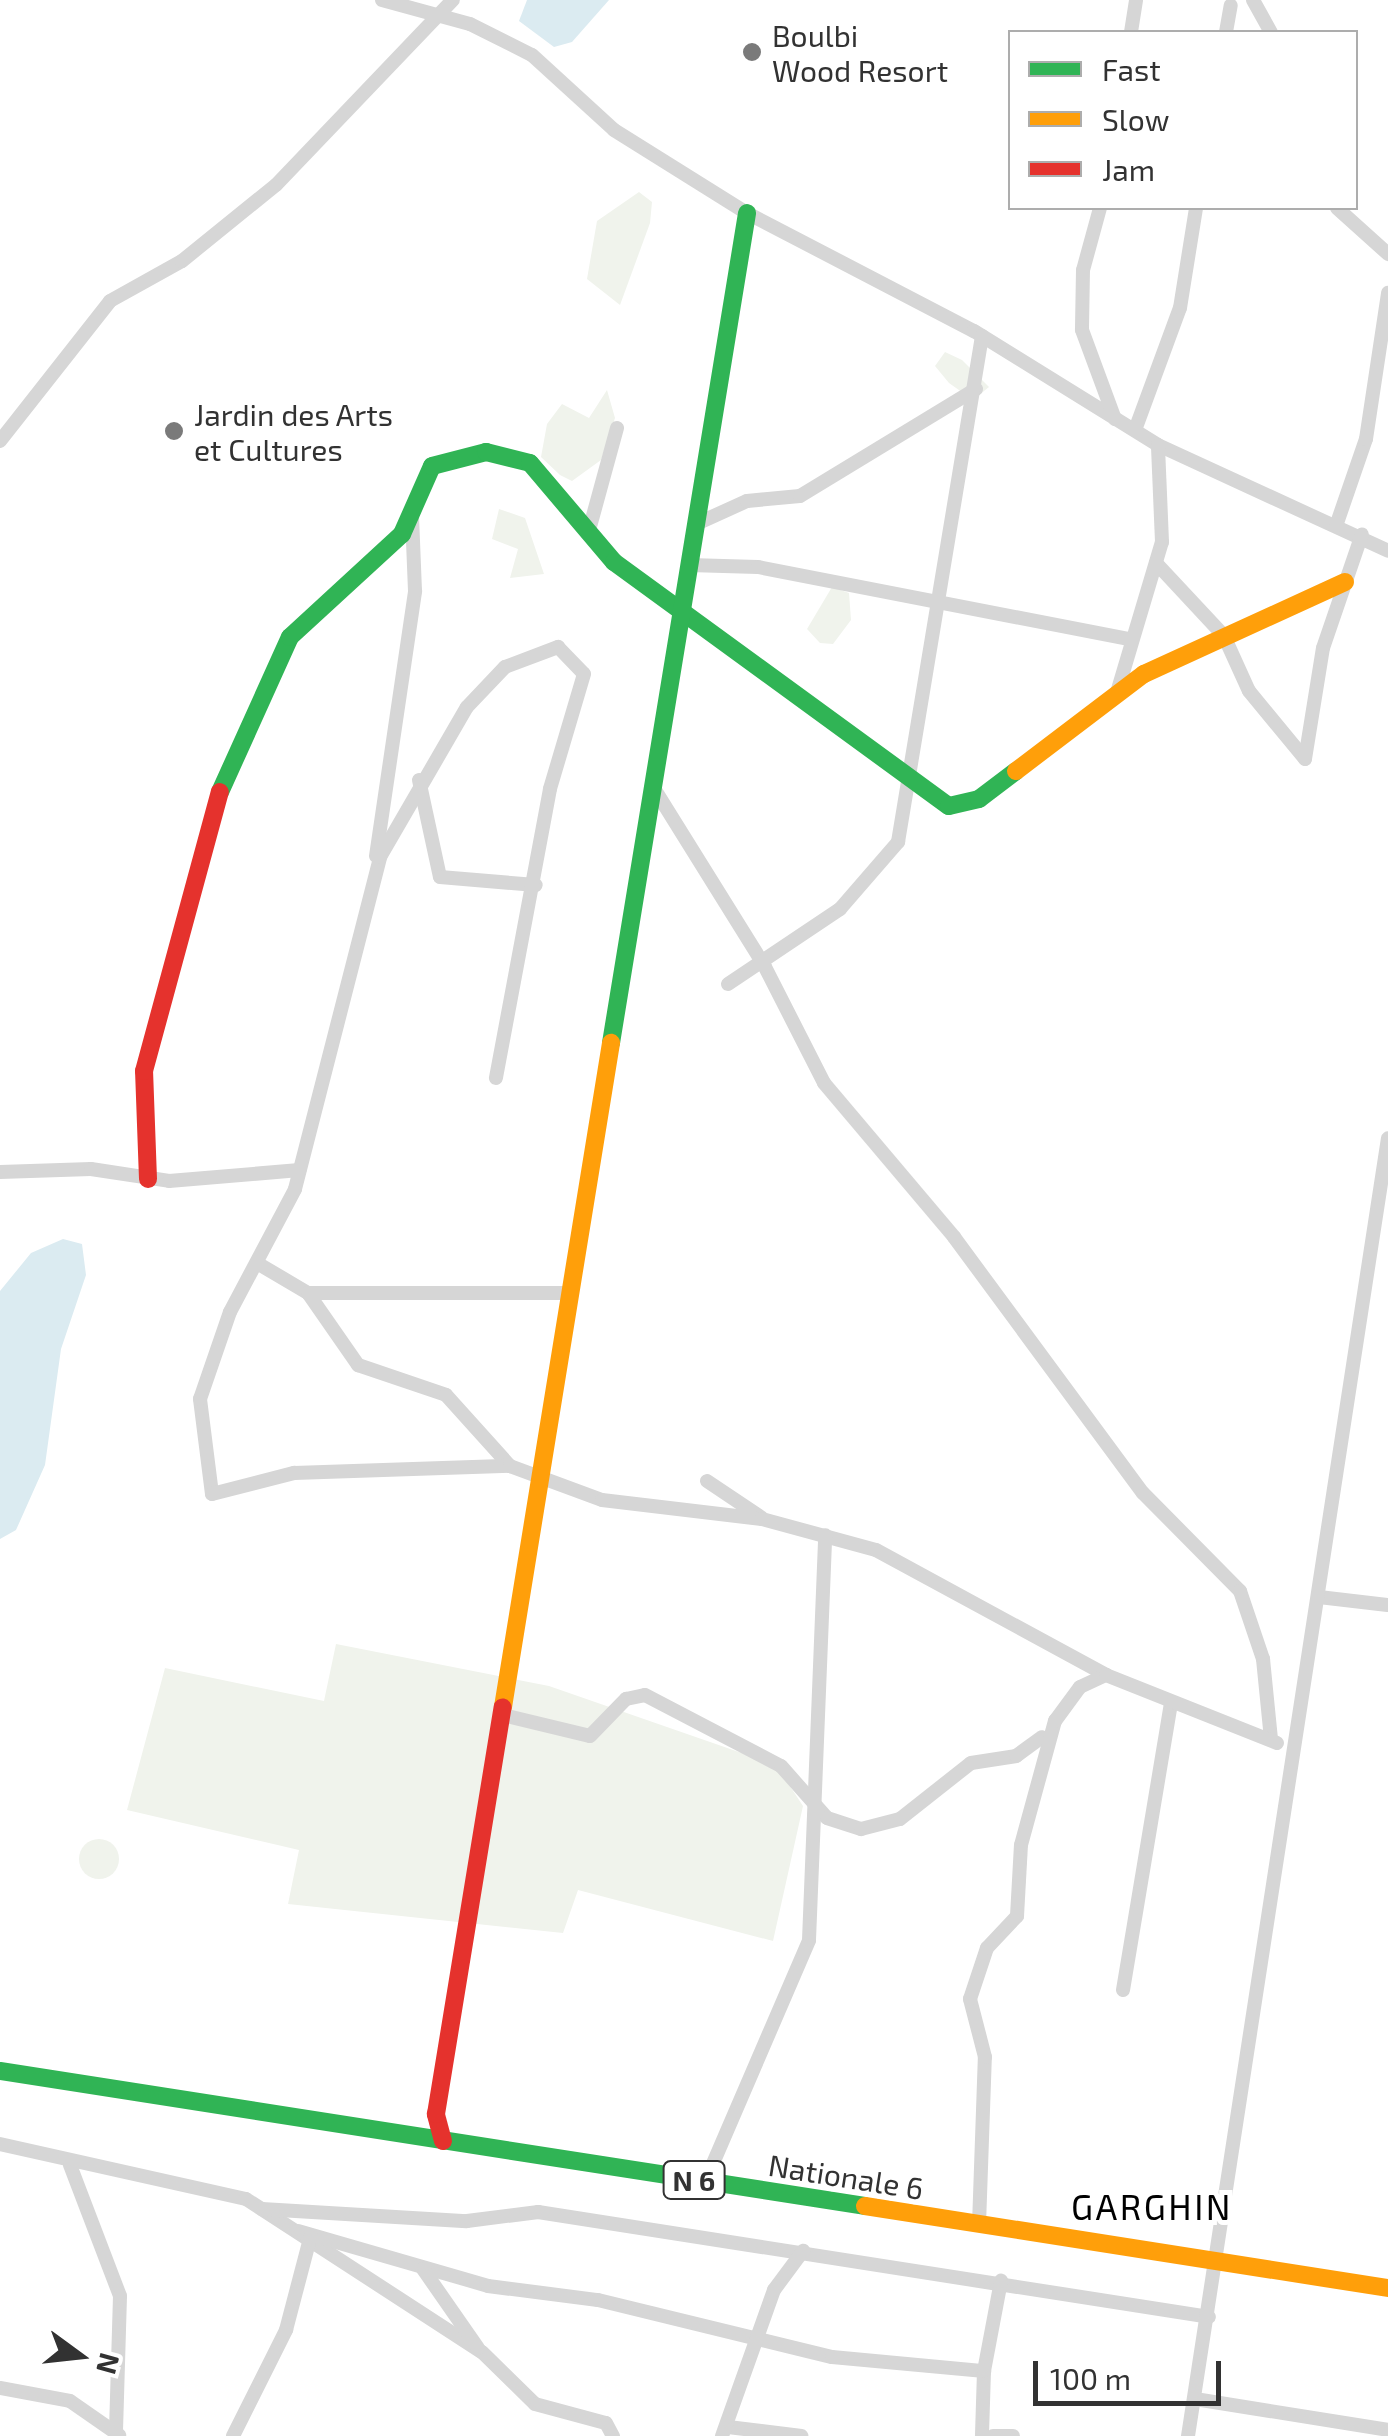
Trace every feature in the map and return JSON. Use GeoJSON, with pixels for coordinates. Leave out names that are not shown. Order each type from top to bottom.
{"type":"FeatureCollection","features":[{"type":"Feature","properties":{"kind":"street"},"geometry":{"type":"LineString","coordinates":[[382,0],[440,14],[532,55],[614,130],[748,213],[982,336],[1158,445],[1336,526],[1362,534],[1388,551]]}},
{"type":"Feature","properties":{"kind":"street"},"geometry":{"type":"LineString","coordinates":[[0,441],[110,301],[182,261],[276,186],[453,0]]}},
{"type":"Feature","properties":{"kind":"street"},"geometry":{"type":"LineString","coordinates":[[1131,30],[1136,0]]}},
{"type":"Feature","properties":{"kind":"street"},"geometry":{"type":"LineString","coordinates":[[1252,0],[1270,30]]}},
{"type":"Feature","properties":{"kind":"street"},"geometry":{"type":"LineString","coordinates":[[1226,30],[1231,5]]}},
{"type":"Feature","properties":{"kind":"street"},"geometry":{"type":"LineString","coordinates":[[1099,210],[1083,270],[1082,330],[1115,419]]}},
{"type":"Feature","properties":{"kind":"street"},"geometry":{"type":"LineString","coordinates":[[1135,430],[1180,308],[1196,210]]}},
{"type":"Feature","properties":{"kind":"street"},"geometry":{"type":"LineString","coordinates":[[1339,210],[1388,254]]}},
{"type":"Feature","properties":{"kind":"street"},"geometry":{"type":"LineString","coordinates":[[443,2140],[436,2114],[748,213]]}},
{"type":"Feature","properties":{"kind":"street"},"geometry":{"type":"LineString","coordinates":[[1336,526],[1366,439],[1388,293]]}},
{"type":"Feature","properties":{"kind":"street"},"geometry":{"type":"LineString","coordinates":[[728,984],[765,966],[888,864],[909,780],[982,336]]}},
{"type":"Feature","properties":{"kind":"street"},"geometry":{"type":"LineString","coordinates":[[696,524],[747,501],[800,496],[976,389]]}},
{"type":"Feature","properties":{"kind":"street"},"geometry":{"type":"LineString","coordinates":[[588,534],[616,428]]}},
{"type":"Feature","properties":{"kind":"street"},"geometry":{"type":"LineString","coordinates":[[1116,696],[1128,638],[1156,564],[1158,445]]}},
{"type":"Feature","properties":{"kind":"street"},"geometry":{"type":"LineString","coordinates":[[148,1180],[144,1071],[210,814],[290,637],[306,613],[360,580],[412,515],[432,466],[486,452],[543,472],[588,534],[909,780],[950,806],[979,799],[1116,696],[1224,636],[1345,582]]}},
{"type":"Feature","properties":{"kind":"street"},"geometry":{"type":"LineString","coordinates":[[412,515],[416,591],[373,875],[300,1170],[200,1398],[212,1494],[253,1477],[510,1466]]}},
{"type":"Feature","properties":{"kind":"street"},"geometry":{"type":"LineString","coordinates":[[1156,564],[1224,636],[1250,691],[1305,760],[1318,667],[1362,534]]}},
{"type":"Feature","properties":{"kind":"street"},"geometry":{"type":"LineString","coordinates":[[689,564],[758,568],[1128,638]]}},
{"type":"Feature","properties":{"kind":"street"},"geometry":{"type":"LineString","coordinates":[[373,875],[419,780],[505,667],[544,647],[569,651],[584,674],[550,789],[536,884],[496,1078]]}},
{"type":"Feature","properties":{"kind":"street"},"geometry":{"type":"LineString","coordinates":[[419,780],[440,877],[536,884]]}},
{"type":"Feature","properties":{"kind":"street"},"geometry":{"type":"LineString","coordinates":[[655,790],[765,966],[824,1082],[871,1146],[954,1237],[1143,1494],[1240,1591],[1263,1660],[1271,1739]]}},
{"type":"Feature","properties":{"kind":"street"},"geometry":{"type":"LineString","coordinates":[[1188,2436],[1209,2318],[1286,1755],[1319,1597],[1388,1138]]}},
{"type":"Feature","properties":{"kind":"street"},"geometry":{"type":"LineString","coordinates":[[0,1172],[91,1169],[148,1180],[300,1170]]}},
{"type":"Feature","properties":{"kind":"street"},"geometry":{"type":"LineString","coordinates":[[257,1263],[308,1293],[358,1364],[446,1396],[510,1466],[541,1482],[602,1500],[762,1518],[824,1534],[916,1567],[1106,1675],[1271,1739],[1286,1755]]}},
{"type":"Feature","properties":{"kind":"street"},"geometry":{"type":"LineString","coordinates":[[308,1293],[572,1293]]}},
{"type":"Feature","properties":{"kind":"street"},"geometry":{"type":"LineString","coordinates":[[707,1481],[762,1518]]}},
{"type":"Feature","properties":{"kind":"street"},"geometry":{"type":"LineString","coordinates":[[706,2182],[809,1940],[820,1807],[824,1534]]}},
{"type":"Feature","properties":{"kind":"street"},"geometry":{"type":"LineString","coordinates":[[1319,1597],[1388,1605]]}},
{"type":"Feature","properties":{"kind":"street"},"geometry":{"type":"LineString","coordinates":[[502,1715],[590,1736],[626,1698],[645,1695],[781,1766],[836,1825],[879,1829],[971,1764],[1034,1748],[1080,1687],[1106,1675]]}},
{"type":"Feature","properties":{"kind":"street"},"geometry":{"type":"LineString","coordinates":[[1123,1990],[1171,1703]]}},
{"type":"Feature","properties":{"kind":"street"},"geometry":{"type":"LineString","coordinates":[[979,2226],[985,2057],[970,1998],[987,1948],[1017,1916],[1021,1845],[1055,1721]]}},
{"type":"Feature","properties":{"kind":"street","name":"Nationale 6"},"geometry":{"type":"LineString","coordinates":[[0,2071],[1388,2288]]}},
{"type":"Feature","properties":{"kind":"street"},"geometry":{"type":"LineString","coordinates":[[0,2144],[70,2165],[194,2182],[262,2209],[482,2352]]}},
{"type":"Feature","properties":{"kind":"street"},"geometry":{"type":"LineString","coordinates":[[70,2165],[120,2296],[117,2434]]}},
{"type":"Feature","properties":{"kind":"street"},"geometry":{"type":"LineString","coordinates":[[262,2209],[468,2221],[538,2212],[1001,2281],[1209,2318]]}},
{"type":"Feature","properties":{"kind":"street"},"geometry":{"type":"LineString","coordinates":[[306,2236],[423,2269],[763,2338],[832,2358],[984,2371]]}},
{"type":"Feature","properties":{"kind":"street"},"geometry":{"type":"LineString","coordinates":[[233,2436],[286,2330],[306,2236]]}},
{"type":"Feature","properties":{"kind":"street"},"geometry":{"type":"LineString","coordinates":[[801,2436],[725,2432],[763,2338],[774,2290],[802,2251]]}},
{"type":"Feature","properties":{"kind":"street"},"geometry":{"type":"LineString","coordinates":[[423,2269],[482,2352],[535,2404],[606,2423],[613,2436]]}},
{"type":"Feature","properties":{"kind":"street"},"geometry":{"type":"LineString","coordinates":[[982,2436],[984,2371],[1001,2281]]}},
{"type":"Feature","properties":{"kind":"street"},"geometry":{"type":"LineString","coordinates":[[0,2388],[70,2400],[117,2434]]}},
{"type":"Feature","properties":{"kind":"street"},"geometry":{"type":"LineString","coordinates":[[1195,2399],[1388,2430]]}},
{"type":"Feature","properties":{"kind":"street"},"geometry":{"type":"LineString","coordinates":[[993,2436],[1013,2436]]}},
{"type":"Feature","properties":{"kind":"shaded area"},"geometry":{"type":"Polygon","coordinates":[[[527,0],[609,0],[572,42],[554,47],[519,21],[527,0]]]}},
{"type":"Feature","properties":{"kind":"shaded area"},"geometry":{"type":"Polygon","coordinates":[[[639,192],[652,202],[650,223],[620,305],[587,279],[597,221],[639,192]]]}},
{"type":"Feature","properties":{"kind":"shaded area"},"geometry":{"type":"Polygon","coordinates":[[[945,352],[962,360],[989,387],[973,400],[949,383],[935,366],[945,352]]]}},
{"type":"Feature","properties":{"kind":"shaded area"},"geometry":{"type":"Polygon","coordinates":[[[607,390],[615,418],[601,460],[572,481],[541,457],[547,424],[562,404],[589,418],[607,390]]]}},
{"type":"Feature","properties":{"kind":"shaded area"},"geometry":{"type":"Polygon","coordinates":[[[499,509],[525,518],[544,574],[510,578],[518,549],[492,539],[499,509]]]}},
{"type":"Feature","properties":{"kind":"shaded area"},"geometry":{"type":"Polygon","coordinates":[[[832,587],[849,593],[851,620],[833,644],[820,643],[807,629],[832,587]]]}},
{"type":"Feature","properties":{"kind":"shaded area"},"geometry":{"type":"Polygon","coordinates":[[[63,1239],[82,1244],[86,1275],[61,1349],[45,1465],[16,1530],[0,1539],[0,1291],[31,1253],[63,1239]]]}},
{"type":"Feature","properties":{"kind":"shaded area"},"geometry":{"type":"Polygon","coordinates":[[[336,1644],[549,1686],[776,1765],[803,1806],[773,1941],[578,1890],[563,1933],[288,1904],[299,1850],[127,1810],[165,1668],[324,1701],[336,1644]]]}},
{"type":"Feature","properties":{"kind":"shaded area"},"geometry":{"type":"Polygon","coordinates":[[[99,1839],[113,1845],[119,1859],[113,1873],[99,1879],[85,1873],[79,1859],[85,1845],[99,1839]]]}},
{"type":"Feature","properties":{"kind":"traffic: fast"},"geometry":{"type":"LineString","coordinates":[[611,1043],[747,213]]}},
{"type":"Feature","properties":{"kind":"traffic: fast"},"geometry":{"type":"LineString","coordinates":[[220,792],[290,637],[402,534],[432,466],[486,452],[530,463],[614,562],[949,806],[979,799],[1016,771]]}},
{"type":"Feature","properties":{"kind":"traffic: fast"},"geometry":{"type":"LineString","coordinates":[[0,2071],[865,2206]]}},
{"type":"Feature","properties":{"kind":"traffic: slow"},"geometry":{"type":"LineString","coordinates":[[1016,771],[1144,674],[1345,582]]}},
{"type":"Feature","properties":{"kind":"traffic: slow"},"geometry":{"type":"LineString","coordinates":[[503,1707],[611,1043]]}},
{"type":"Feature","properties":{"kind":"traffic: slow"},"geometry":{"type":"LineString","coordinates":[[865,2206],[1388,2288]]}},
{"type":"Feature","properties":{"kind":"traffic: jam"},"geometry":{"type":"LineString","coordinates":[[148,1179],[144,1071],[220,792]]}},
{"type":"Feature","properties":{"kind":"traffic: jam"},"geometry":{"type":"LineString","coordinates":[[443,2141],[436,2114],[503,1707]]}},
{"type":"Feature","properties":{"kind":"place","name":"Boulbi Wood Resort"},"geometry":{"type":"Point","coordinates":[752,52]}},
{"type":"Feature","properties":{"kind":"place","name":"Jardin des Arts et Cultures"},"geometry":{"type":"Point","coordinates":[174,431]}},
{"type":"Feature","properties":{"kind":"district","name":"GARGHIN"},"geometry":{"type":"Point","coordinates":[1152,2206]}}]}
